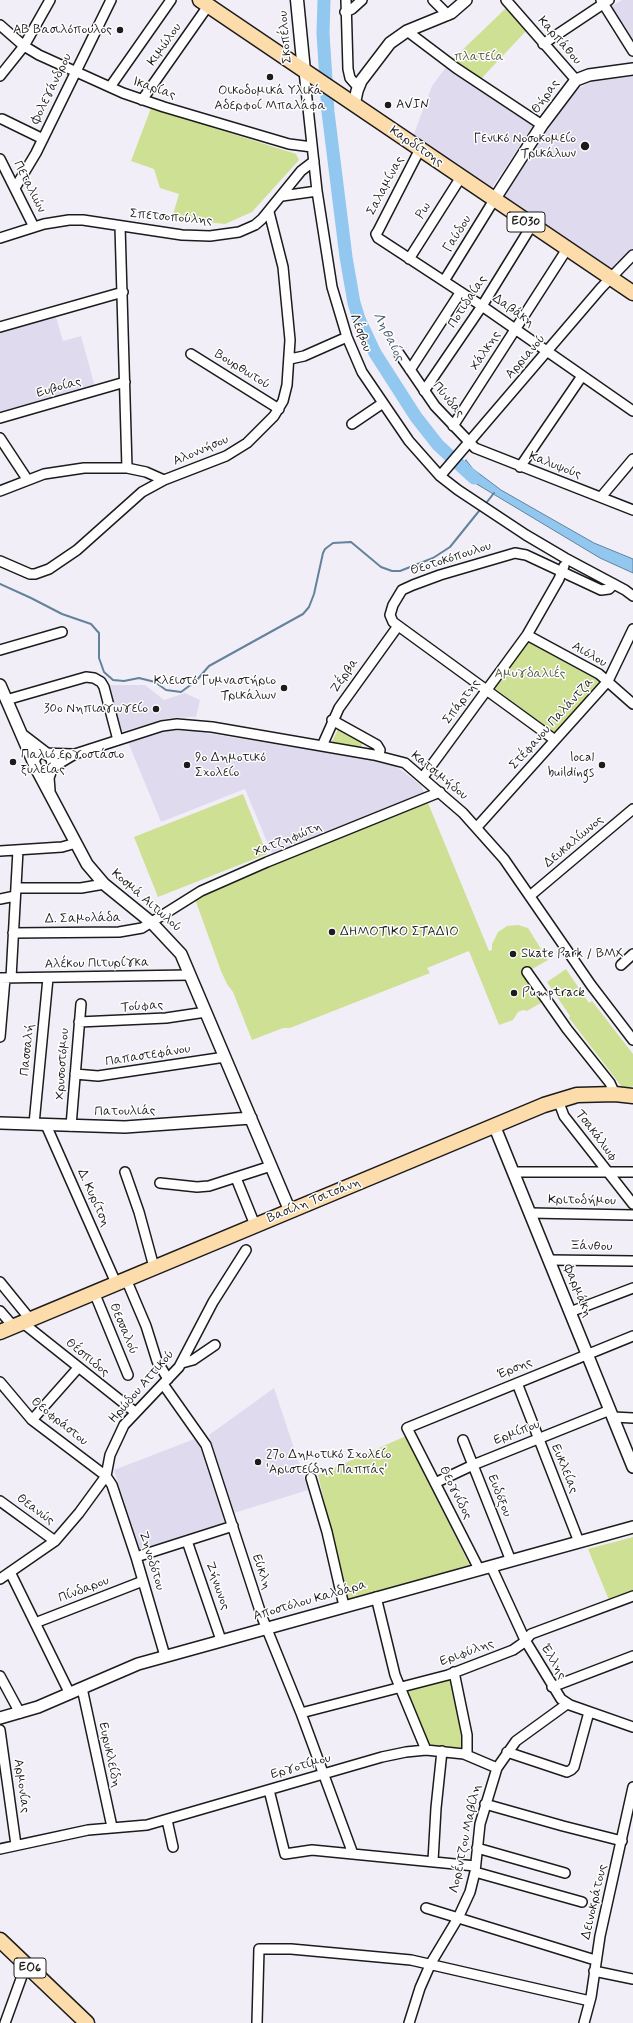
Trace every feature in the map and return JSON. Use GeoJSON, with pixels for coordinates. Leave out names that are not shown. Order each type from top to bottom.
{"type":"FeatureCollection","features":[{"type":"Feature","properties":{"kind":"main road","name":"Σκοπέλου"},"geometry":{"type":"LineString","coordinates":[[297,0],[307,74]]}},
{"type":"Feature","properties":{"kind":"main road","name":"Καρδίτσης"},"geometry":{"type":"LineString","coordinates":[[204,3],[633,293]]}},
{"type":"Feature","properties":{"kind":"main road","name":"Βασίλη Τσιτσάνη"},"geometry":{"type":"LineString","coordinates":[[0,1332],[494,1125],[558,1100],[577,1095],[615,1094],[633,1096]]}},
{"type":"Feature","properties":{"kind":"main road","name":"ΕΟ6"},"geometry":{"type":"LineString","coordinates":[[0,1940],[87,2023]]}},
{"type":"Feature","properties":{"kind":"street"},"geometry":{"type":"LineString","coordinates":[[0,76],[24,46],[50,0]]}},
{"type":"Feature","properties":{"kind":"street","name":"Φολεγάνδρου"},"geometry":{"type":"LineString","coordinates":[[15,188],[24,176],[43,139],[111,0]]}},
{"type":"Feature","properties":{"kind":"street"},"geometry":{"type":"LineString","coordinates":[[110,87],[171,0]]}},
{"type":"Feature","properties":{"kind":"street"},"geometry":{"type":"LineString","coordinates":[[346,0],[345,12],[348,69],[350,78],[358,87]]}},
{"type":"Feature","properties":{"kind":"street"},"geometry":{"type":"LineString","coordinates":[[345,12],[352,9],[362,0]]}},
{"type":"Feature","properties":{"kind":"street"},"geometry":{"type":"LineString","coordinates":[[433,0],[448,15]]}},
{"type":"Feature","properties":{"kind":"street"},"geometry":{"type":"LineString","coordinates":[[354,105],[358,87],[386,48],[407,31],[448,15],[466,0]]}},
{"type":"Feature","properties":{"kind":"street","name":"Καρπάθου"},"geometry":{"type":"LineString","coordinates":[[510,1],[543,44],[576,80]]}},
{"type":"Feature","properties":{"kind":"street"},"geometry":{"type":"LineString","coordinates":[[543,44],[604,1],[633,51]]}},
{"type":"Feature","properties":{"kind":"street","name":"Κιμώλου"},"geometry":{"type":"LineString","coordinates":[[142,100],[204,3]]}},
{"type":"Feature","properties":{"kind":"street","name":"Ικαρίας"},"geometry":{"type":"LineString","coordinates":[[0,25],[24,46],[44,58],[142,100],[289,144],[312,147]]}},
{"type":"Feature","properties":{"kind":"street"},"geometry":{"type":"LineString","coordinates":[[407,31],[462,72],[542,125]]}},
{"type":"Feature","properties":{"kind":"street","name":"Θήρας"},"geometry":{"type":"LineString","coordinates":[[494,200],[542,125],[576,80],[589,75],[633,69]]}},
{"type":"Feature","properties":{"kind":"street","name":"Λέσβου"},"geometry":{"type":"LineString","coordinates":[[307,74],[317,192],[333,292],[347,337],[360,368],[409,441],[441,475],[458,490],[526,535],[633,596]]}},
{"type":"Feature","properties":{"kind":"street"},"geometry":{"type":"LineString","coordinates":[[2,119],[43,139]]}},
{"type":"Feature","properties":{"kind":"street","name":"Σαλαμίνας"},"geometry":{"type":"LineString","coordinates":[[376,235],[420,150]]}},
{"type":"Feature","properties":{"kind":"street","name":"Πεταλιών"},"geometry":{"type":"LineString","coordinates":[[0,159],[34,227]]}},
{"type":"Feature","properties":{"kind":"street","name":"Σπετσοπούλης"},"geometry":{"type":"LineString","coordinates":[[0,238],[34,227],[69,220],[84,220],[182,235],[218,235],[247,229],[256,225],[269,212],[301,171],[314,161]]}},
{"type":"Feature","properties":{"kind":"street","name":"Ρω"},"geometry":{"type":"LineString","coordinates":[[409,259],[461,178]]}},
{"type":"Feature","properties":{"kind":"street"},"geometry":{"type":"LineString","coordinates":[[282,196],[317,192]]}},
{"type":"Feature","properties":{"kind":"street","name":"Γαύδου"},"geometry":{"type":"LineString","coordinates":[[444,282],[494,200]]}},
{"type":"Feature","properties":{"kind":"street","name":"Αλοννήσου"},"geometry":{"type":"LineString","coordinates":[[0,561],[30,574],[36,574],[49,569],[100,530],[136,496],[164,480],[216,461],[240,448],[268,424],[279,408],[287,385],[290,359],[285,282],[277,236],[269,212]]}},
{"type":"Feature","properties":{"kind":"street"},"geometry":{"type":"LineString","coordinates":[[120,226],[127,468]]}},
{"type":"Feature","properties":{"kind":"street","name":"Ποτιδαίας"},"geometry":{"type":"LineString","coordinates":[[424,392],[482,306],[532,226]]}},
{"type":"Feature","properties":{"kind":"street","name":"Δαβάκη"},"geometry":{"type":"LineString","coordinates":[[376,235],[409,259],[482,306],[633,411]]}},
{"type":"Feature","properties":{"kind":"street","name":"Χάλκης"},"geometry":{"type":"LineString","coordinates":[[453,426],[566,249]]}},
{"type":"Feature","properties":{"kind":"street","name":"Αρριανού"},"geometry":{"type":"LineString","coordinates":[[441,475],[611,278],[633,255]]}},
{"type":"Feature","properties":{"kind":"street"},"geometry":{"type":"LineString","coordinates":[[0,327],[123,292]]}},
{"type":"Feature","properties":{"kind":"street"},"geometry":{"type":"LineString","coordinates":[[410,370],[460,292]]}},
{"type":"Feature","properties":{"kind":"street"},"geometry":{"type":"LineString","coordinates":[[290,359],[304,356],[347,337]]}},
{"type":"Feature","properties":{"kind":"street","name":"Πύνδας"},"geometry":{"type":"LineString","coordinates":[[398,352],[424,392],[469,443]]}},
{"type":"Feature","properties":{"kind":"street","name":"Βουρθωτού"},"geometry":{"type":"LineString","coordinates":[[192,354],[279,408]]}},
{"type":"Feature","properties":{"kind":"street"},"geometry":{"type":"LineString","coordinates":[[520,467],[582,376]]}},
{"type":"Feature","properties":{"kind":"street","name":"Ευβοίας"},"geometry":{"type":"LineString","coordinates":[[0,418],[125,382]]}},
{"type":"Feature","properties":{"kind":"street"},"geometry":{"type":"LineString","coordinates":[[352,424],[383,403]]}},
{"type":"Feature","properties":{"kind":"street"},"geometry":{"type":"LineString","coordinates":[[0,438],[27,479]]}},
{"type":"Feature","properties":{"kind":"street","name":"Καλυψούς"},"geometry":{"type":"LineString","coordinates":[[469,443],[482,452],[633,510]]}},
{"type":"Feature","properties":{"kind":"street"},"geometry":{"type":"LineString","coordinates":[[601,497],[633,459]]}},
{"type":"Feature","properties":{"kind":"street"},"geometry":{"type":"LineString","coordinates":[[0,491],[27,479],[44,474],[101,467],[127,468],[146,472],[164,480]]}},
{"type":"Feature","properties":{"kind":"street","name":"Θεοτοκόπουλου"},"geometry":{"type":"LineString","coordinates":[[398,626],[392,621],[390,615],[393,604],[399,594],[406,588],[440,575],[515,553],[526,554],[601,590],[609,588],[614,584]]}},
{"type":"Feature","properties":{"kind":"street","name":"Σπάρτης"},"geometry":{"type":"LineString","coordinates":[[423,777],[528,636],[563,572],[565,558]]}},
{"type":"Feature","properties":{"kind":"street"},"geometry":{"type":"LineString","coordinates":[[398,626],[555,740]]}},
{"type":"Feature","properties":{"kind":"street","name":"Ζέρβα"},"geometry":{"type":"LineString","coordinates":[[322,746],[332,720],[344,700],[398,626]]}},
{"type":"Feature","properties":{"kind":"street","name":"Στέφανου Παλάντζα"},"geometry":{"type":"LineString","coordinates":[[477,827],[608,681],[633,629]]}},
{"type":"Feature","properties":{"kind":"street"},"geometry":{"type":"LineString","coordinates":[[0,650],[62,632]]}},
{"type":"Feature","properties":{"kind":"street","name":"Αιόλου"},"geometry":{"type":"LineString","coordinates":[[528,636],[595,672],[608,681],[633,704]]}},
{"type":"Feature","properties":{"kind":"street"},"geometry":{"type":"LineString","coordinates":[[6,700],[86,677],[93,677],[99,680],[104,687],[118,740]]}},
{"type":"Feature","properties":{"kind":"street","name":"Κοσμά Αιτωλού"},"geometry":{"type":"LineString","coordinates":[[0,686],[19,732],[35,765],[87,864],[104,884],[152,923],[179,950],[290,1211]]}},
{"type":"Feature","properties":{"kind":"street"},"geometry":{"type":"LineString","coordinates":[[332,720],[379,747],[379,756]]}},
{"type":"Feature","properties":{"kind":"street","name":"Κατσιμήδου"},"geometry":{"type":"LineString","coordinates":[[75,754],[162,726],[186,724],[363,753],[405,763],[440,792],[477,827],[504,859],[591,985],[633,1040]]}},
{"type":"Feature","properties":{"kind":"street"},"geometry":{"type":"LineString","coordinates":[[19,732],[52,758],[52,767],[48,778],[50,793]]}},
{"type":"Feature","properties":{"kind":"street"},"geometry":{"type":"LineString","coordinates":[[363,753],[368,740]]}},
{"type":"Feature","properties":{"kind":"street"},"geometry":{"type":"LineString","coordinates":[[38,754],[75,754],[44,771],[35,765],[38,754]]}},
{"type":"Feature","properties":{"kind":"street","name":"Χατζηφώτη"},"geometry":{"type":"LineString","coordinates":[[152,923],[201,891],[267,862],[440,792]]}},
{"type":"Feature","properties":{"kind":"street","name":"Δευκαλίωνος"},"geometry":{"type":"LineString","coordinates":[[531,896],[633,809]]}},
{"type":"Feature","properties":{"kind":"street"},"geometry":{"type":"LineString","coordinates":[[0,852],[62,847],[76,843]]}},
{"type":"Feature","properties":{"kind":"street"},"geometry":{"type":"LineString","coordinates":[[0,1037],[5,978],[13,933],[18,850]]}},
{"type":"Feature","properties":{"kind":"street"},"geometry":{"type":"LineString","coordinates":[[0,899],[16,892],[81,888],[104,884]]}},
{"type":"Feature","properties":{"kind":"street","name":"Δ. Σαμολάδα"},"geometry":{"type":"LineString","coordinates":[[13,933],[119,932],[134,930],[152,923]]}},
{"type":"Feature","properties":{"kind":"street"},"geometry":{"type":"LineString","coordinates":[[621,964],[633,954]]}},
{"type":"Feature","properties":{"kind":"street"},"geometry":{"type":"LineString","coordinates":[[527,972],[567,1029],[610,1083],[615,1094]]}},
{"type":"Feature","properties":{"kind":"street","name":"Αλέκου Πιτυρίγκα"},"geometry":{"type":"LineString","coordinates":[[5,978],[190,975]]}},
{"type":"Feature","properties":{"kind":"street","name":"Πασσαλή"},"geometry":{"type":"LineString","coordinates":[[34,1124],[48,978]]}},
{"type":"Feature","properties":{"kind":"street","name":"Χρυσοστόμου"},"geometry":{"type":"LineString","coordinates":[[71,1126],[81,1004]]}},
{"type":"Feature","properties":{"kind":"street","name":"Τούφας"},"geometry":{"type":"LineString","coordinates":[[79,1022],[166,1018],[206,1012]]}},
{"type":"Feature","properties":{"kind":"street","name":"Παπαστεφάνου"},"geometry":{"type":"LineString","coordinates":[[75,1074],[98,1076],[225,1057]]}},
{"type":"Feature","properties":{"kind":"street","name":"Τσακάλωφ"},"geometry":{"type":"LineString","coordinates":[[558,1100],[564,1116],[633,1204]]}},
{"type":"Feature","properties":{"kind":"street","name":"Πατουλιάς"},"geometry":{"type":"LineString","coordinates":[[0,1123],[131,1127],[251,1118]]}},
{"type":"Feature","properties":{"kind":"street","name":"Δ. Κυρίτση"},"geometry":{"type":"LineString","coordinates":[[46,1125],[121,1281]]}},
{"type":"Feature","properties":{"kind":"street","name":"Φαρμάκη"},"geometry":{"type":"LineString","coordinates":[[494,1125],[633,1467]]}},
{"type":"Feature","properties":{"kind":"street"},"geometry":{"type":"LineString","coordinates":[[160,1183],[196,1187],[209,1186],[271,1166]]}},
{"type":"Feature","properties":{"kind":"street"},"geometry":{"type":"LineString","coordinates":[[125,1172],[139,1212],[154,1267]]}},
{"type":"Feature","properties":{"kind":"street"},"geometry":{"type":"LineString","coordinates":[[513,1172],[633,1172]]}},
{"type":"Feature","properties":{"kind":"street"},"geometry":{"type":"LineString","coordinates":[[236,1178],[255,1225]]}},
{"type":"Feature","properties":{"kind":"street","name":"Κριτοδήμου"},"geometry":{"type":"LineString","coordinates":[[530,1213],[633,1215]]}},
{"type":"Feature","properties":{"kind":"street","name":"Ηρώδου Αττικού"},"geometry":{"type":"LineString","coordinates":[[0,1579],[55,1541],[71,1523],[106,1476],[108,1462],[117,1437],[127,1420],[166,1382],[182,1362],[213,1302],[246,1250]]}},
{"type":"Feature","properties":{"kind":"street","name":"Ξάνθου"},"geometry":{"type":"LineString","coordinates":[[549,1260],[633,1260]]}},
{"type":"Feature","properties":{"kind":"street","name":"Εύκλη"},"geometry":{"type":"LineString","coordinates":[[121,1281],[145,1322],[157,1362],[166,1382],[206,1445],[266,1628],[353,1854]]}},
{"type":"Feature","properties":{"kind":"street"},"geometry":{"type":"LineString","coordinates":[[0,1282],[22,1323]]}},
{"type":"Feature","properties":{"kind":"street"},"geometry":{"type":"LineString","coordinates":[[570,1312],[633,1289]]}},
{"type":"Feature","properties":{"kind":"street","name":"Θεσσαλού"},"geometry":{"type":"LineString","coordinates":[[94,1292],[128,1375]]}},
{"type":"Feature","properties":{"kind":"street"},"geometry":{"type":"LineString","coordinates":[[0,1311],[22,1323]]}},
{"type":"Feature","properties":{"kind":"street","name":"Θέσπιδος"},"geometry":{"type":"LineString","coordinates":[[22,1323],[135,1412]]}},
{"type":"Feature","properties":{"kind":"street","name":"Έρσης"},"geometry":{"type":"LineString","coordinates":[[407,1428],[633,1336]]}},
{"type":"Feature","properties":{"kind":"street"},"geometry":{"type":"LineString","coordinates":[[182,1362],[193,1360],[215,1345]]}},
{"type":"Feature","properties":{"kind":"street"},"geometry":{"type":"LineString","coordinates":[[32,1420],[78,1368]]}},
{"type":"Feature","properties":{"kind":"street","name":"Ευκλείας"},"geometry":{"type":"LineString","coordinates":[[516,1383],[579,1542]]}},
{"type":"Feature","properties":{"kind":"street","name":"Θεοφράστου"},"geometry":{"type":"LineString","coordinates":[[1,1386],[32,1420],[106,1476]]}},
{"type":"Feature","properties":{"kind":"street"},"geometry":{"type":"LineString","coordinates":[[611,1414],[633,1418]]}},
{"type":"Feature","properties":{"kind":"street","name":"Ερμίπου"},"geometry":{"type":"LineString","coordinates":[[435,1483],[473,1465],[538,1439],[611,1414]]}},
{"type":"Feature","properties":{"kind":"street","name":"Θεογνίδος"},"geometry":{"type":"LineString","coordinates":[[407,1428],[479,1569]]}},
{"type":"Feature","properties":{"kind":"street","name":"Ευδόξου"},"geometry":{"type":"LineString","coordinates":[[463,1440],[511,1561]]}},
{"type":"Feature","properties":{"kind":"street","name":"Ζηνοδότου"},"geometry":{"type":"LineString","coordinates":[[106,1476],[117,1496],[165,1656]]}},
{"type":"Feature","properties":{"kind":"street"},"geometry":{"type":"LineString","coordinates":[[311,1478],[327,1532],[344,1606]]}},
{"type":"Feature","properties":{"kind":"street","name":"Θεανώς"},"geometry":{"type":"LineString","coordinates":[[0,1501],[55,1541]]}},
{"type":"Feature","properties":{"kind":"street"},"geometry":{"type":"LineString","coordinates":[[136,1557],[233,1526]]}},
{"type":"Feature","properties":{"kind":"street","name":"Αποστόλου Καλδάρα"},"geometry":{"type":"LineString","coordinates":[[0,1718],[20,1713],[70,1694],[128,1668],[165,1656],[633,1527]]}},
{"type":"Feature","properties":{"kind":"street","name":"Ζήνωνος"},"geometry":{"type":"LineString","coordinates":[[187,1541],[221,1640]]}},
{"type":"Feature","properties":{"kind":"street","name":"Έλλης"},"geometry":{"type":"LineString","coordinates":[[491,1566],[525,1640],[558,1696],[567,1704],[633,1727]]}},
{"type":"Feature","properties":{"kind":"street"},"geometry":{"type":"LineString","coordinates":[[10,1572],[70,1694]]}},
{"type":"Feature","properties":{"kind":"street","name":"Πίνδαρου"},"geometry":{"type":"LineString","coordinates":[[35,1623],[143,1581]]}},
{"type":"Feature","properties":{"kind":"street","name":"Εριφύλης"},"geometry":{"type":"LineString","coordinates":[[300,1713],[454,1672],[513,1650],[524,1643],[531,1634],[633,1596]]}},
{"type":"Feature","properties":{"kind":"street"},"geometry":{"type":"LineString","coordinates":[[376,1597],[399,1687],[426,1750]]}},
{"type":"Feature","properties":{"kind":"street"},"geometry":{"type":"LineString","coordinates":[[552,1687],[633,1656]]}},
{"type":"Feature","properties":{"kind":"street"},"geometry":{"type":"LineString","coordinates":[[454,1672],[467,1736],[466,1755]]}},
{"type":"Feature","properties":{"kind":"street"},"geometry":{"type":"LineString","coordinates":[[0,1676],[20,1713]]}},
{"type":"Feature","properties":{"kind":"street","name":"Ευρυκλείδη"},"geometry":{"type":"LineString","coordinates":[[82,1688],[112,1827]]}},
{"type":"Feature","properties":{"kind":"street","name":"Λορέντζου Μαβίλη"},"geometry":{"type":"LineString","coordinates":[[409,2023],[420,1988],[432,1963],[458,1918],[470,1892],[485,1804],[497,1768],[507,1752],[524,1735],[567,1704]]}},
{"type":"Feature","properties":{"kind":"street"},"geometry":{"type":"LineString","coordinates":[[507,1752],[567,1772],[574,1767],[589,1712]]}},
{"type":"Feature","properties":{"kind":"street","name":"Αρμονίας"},"geometry":{"type":"LineString","coordinates":[[0,1730],[16,1845]]}},
{"type":"Feature","properties":{"kind":"street","name":"Εργοτίμου"},"geometry":{"type":"LineString","coordinates":[[0,1849],[112,1827],[117,1829],[131,1828],[167,1820],[392,1755],[426,1750],[442,1751],[466,1755],[497,1768]]}},
{"type":"Feature","properties":{"kind":"street"},"geometry":{"type":"LineString","coordinates":[[433,1862],[436,1808],[442,1751]]}},
{"type":"Feature","properties":{"kind":"street","name":"Δεινοκράτους"},"geometry":{"type":"LineString","coordinates":[[584,2023],[590,2001],[595,1960],[633,1787]]}},
{"type":"Feature","properties":{"kind":"street"},"geometry":{"type":"LineString","coordinates":[[269,1790],[285,1854],[312,1850],[433,1862],[475,1869],[582,1902]]}},
{"type":"Feature","properties":{"kind":"street"},"geometry":{"type":"LineString","coordinates":[[485,1804],[622,1841]]}},
{"type":"Feature","properties":{"kind":"street"},"geometry":{"type":"LineString","coordinates":[[167,1820],[173,1848]]}},
{"type":"Feature","properties":{"kind":"street"},"geometry":{"type":"LineString","coordinates":[[477,1848],[565,1873]]}},
{"type":"Feature","properties":{"kind":"street"},"geometry":{"type":"LineString","coordinates":[[426,1908],[595,1960]]}},
{"type":"Feature","properties":{"kind":"street"},"geometry":{"type":"LineString","coordinates":[[257,2023],[259,1949],[291,1949],[397,1958],[432,1963],[590,2001]]}},
{"type":"Feature","properties":{"kind":"street"},"geometry":{"type":"LineString","coordinates":[[5,2023],[26,1965]]}},
{"type":"Feature","properties":{"kind":"street"},"geometry":{"type":"LineString","coordinates":[[594,1971],[633,1979]]}},
{"type":"Feature","properties":{"kind":"shaded area"},"geometry":{"type":"Polygon","coordinates":[[[622,0],[633,0],[633,41],[612,6],[622,0]]]}},
{"type":"Feature","properties":{"kind":"shaded area"},"geometry":{"type":"Polygon","coordinates":[[[446,67],[533,126],[489,192],[412,139],[432,86],[446,67]]]}},
{"type":"Feature","properties":{"kind":"shaded area","name":"Γενικό Νοσοκομείο Τρικάλων"},"geometry":{"type":"Polygon","coordinates":[[[633,76],[633,248],[612,270],[503,196],[575,90],[591,82],[633,76]]]}},
{"type":"Feature","properties":{"kind":"shaded area"},"geometry":{"type":"Polygon","coordinates":[[[56,317],[63,341],[81,336],[95,387],[0,414],[0,332],[56,317]]]}},
{"type":"Feature","properties":{"kind":"shaded area","name":"30ο Νηπιαγωγείο"},"geometry":{"type":"Polygon","coordinates":[[[108,685],[145,685],[164,700],[185,693],[200,700],[196,717],[169,718],[121,732],[108,685]]]}},
{"type":"Feature","properties":{"kind":"shaded area"},"geometry":{"type":"Polygon","coordinates":[[[167,731],[192,731],[383,761],[393,764],[421,785],[424,793],[272,854],[245,789],[161,822],[128,742],[167,731]]]}},
{"type":"Feature","properties":{"kind":"shaded area","name":"27ο Δημοτικό Σχολείο 'Αριστείδης Παππάς'"},"geometry":{"type":"Polygon","coordinates":[[[274,1388],[308,1490],[234,1513],[209,1435],[274,1388]]]}},
{"type":"Feature","properties":{"kind":"shaded area"},"geometry":{"type":"Polygon","coordinates":[[[197,1438],[204,1451],[228,1525],[141,1553],[114,1470],[197,1438]]]}},
{"type":"Feature","properties":{"kind":"green space","name":"πλατεία"},"geometry":{"type":"Polygon","coordinates":[[[506,8],[526,31],[481,79],[452,60],[506,8]]]}},
{"type":"Feature","properties":{"kind":"green space"},"geometry":{"type":"Polygon","coordinates":[[[151,108],[296,154],[299,160],[252,212],[225,224],[172,218],[179,194],[160,188],[154,169],[131,161],[151,108]]]}},
{"type":"Feature","properties":{"kind":"green space","name":"Αμυγδαλιές"},"geometry":{"type":"Polygon","coordinates":[[[528,642],[601,682],[556,734],[493,687],[528,642]]]}},
{"type":"Feature","properties":{"kind":"green space"},"geometry":{"type":"Polygon","coordinates":[[[338,729],[363,742],[360,749],[331,744],[338,729]]]}},
{"type":"Feature","properties":{"kind":"green space"},"geometry":{"type":"Polygon","coordinates":[[[243,794],[267,854],[158,897],[134,837],[243,794]]]}},
{"type":"Feature","properties":{"kind":"green space"},"geometry":{"type":"Polygon","coordinates":[[[428,803],[489,951],[492,950],[492,944],[498,932],[507,926],[518,925],[528,928],[548,960],[527,972],[546,1000],[527,1011],[523,1010],[518,1012],[513,1020],[499,1025],[469,951],[427,968],[430,973],[290,1028],[283,1028],[252,1040],[233,992],[227,984],[221,971],[195,899],[277,862],[428,803]]]}},
{"type":"Feature","properties":{"kind":"green space"},"geometry":{"type":"Polygon","coordinates":[[[566,969],[589,1003],[592,1001],[633,1054],[633,1086],[630,1088],[622,1087],[569,1018],[570,1016],[547,982],[566,969]]]}},
{"type":"Feature","properties":{"kind":"green space"},"geometry":{"type":"Polygon","coordinates":[[[406,1436],[470,1566],[348,1600],[318,1475],[406,1436]]]}},
{"type":"Feature","properties":{"kind":"green space"},"geometry":{"type":"Polygon","coordinates":[[[633,1537],[633,1591],[609,1600],[588,1549],[633,1537]]]}},
{"type":"Feature","properties":{"kind":"green space"},"geometry":{"type":"Polygon","coordinates":[[[452,1678],[465,1743],[464,1748],[428,1745],[405,1689],[452,1678]]]}},
{"type":"Feature","properties":{"kind":"water"},"geometry":{"type":"Polygon","coordinates":[[[466,460],[473,469],[501,490],[594,543],[633,559],[633,573],[600,558],[475,483],[458,470],[466,460]]]}},
{"type":"Feature","properties":{"kind":"waterway","name":"Ληθαίος"},"geometry":{"type":"LineString","coordinates":[[324,0],[323,33],[328,112],[346,257],[354,303],[359,319],[375,353],[416,417],[438,445],[474,478]]}},
{"type":"Feature","properties":{"kind":"waterway"},"geometry":{"type":"LineString","coordinates":[[487,502],[494,493]]}},
{"type":"Feature","properties":{"kind":"waterway"},"geometry":{"type":"LineString","coordinates":[[0,584],[62,614],[91,624],[99,633],[99,658],[104,672],[113,680],[124,681],[139,678],[155,682],[166,690],[181,692],[196,681],[209,666],[303,614],[309,607],[314,594],[323,553],[325,549],[333,543],[351,542],[381,567],[392,571],[400,571],[433,558],[450,547],[479,511]]}},
{"type":"Feature","properties":{"kind":"place","name":"ΑΒ Βασιλόπουλος"},"geometry":{"type":"Point","coordinates":[120,30]}},
{"type":"Feature","properties":{"kind":"place","name":"Οικοδομικά Υλικά Αδερφοί Μπαλάφα"},"geometry":{"type":"Point","coordinates":[270,77]}},
{"type":"Feature","properties":{"kind":"place","name":"AVIN"},"geometry":{"type":"Point","coordinates":[388,105]}},
{"type":"Feature","properties":{"kind":"place","name":"Γενικό Νοσοκομείο Τρικάλων"},"geometry":{"type":"Point","coordinates":[585,146]}},
{"type":"Feature","properties":{"kind":"place","name":"Κλειστό Γυμναστήριο Τρικάλων"},"geometry":{"type":"Point","coordinates":[284,688]}},
{"type":"Feature","properties":{"kind":"place","name":"30ο Νηπιαγωγείο"},"geometry":{"type":"Point","coordinates":[156,709]}},
{"type":"Feature","properties":{"kind":"place","name":"Παλιό εργοστάσιο ξυλείας"},"geometry":{"type":"Point","coordinates":[13,762]}},
{"type":"Feature","properties":{"kind":"place","name":"9ο Δημοτικό Σχολείο"},"geometry":{"type":"Point","coordinates":[187,765]}},
{"type":"Feature","properties":{"kind":"place","name":"local buildings"},"geometry":{"type":"Point","coordinates":[602,765]}},
{"type":"Feature","properties":{"kind":"place","name":"ΔΗΜΟΤΙΚΟ ΣΤΑΔΙΟ"},"geometry":{"type":"Point","coordinates":[332,932]}},
{"type":"Feature","properties":{"kind":"place","name":"Skate Park / BMX"},"geometry":{"type":"Point","coordinates":[513,954]}},
{"type":"Feature","properties":{"kind":"place","name":"Pumptrack"},"geometry":{"type":"Point","coordinates":[514,993]}},
{"type":"Feature","properties":{"kind":"place","name":"27ο Δημοτικό Σχολείο 'Αριστείδης Παππάς'"},"geometry":{"type":"Point","coordinates":[258,1462]}}]}
